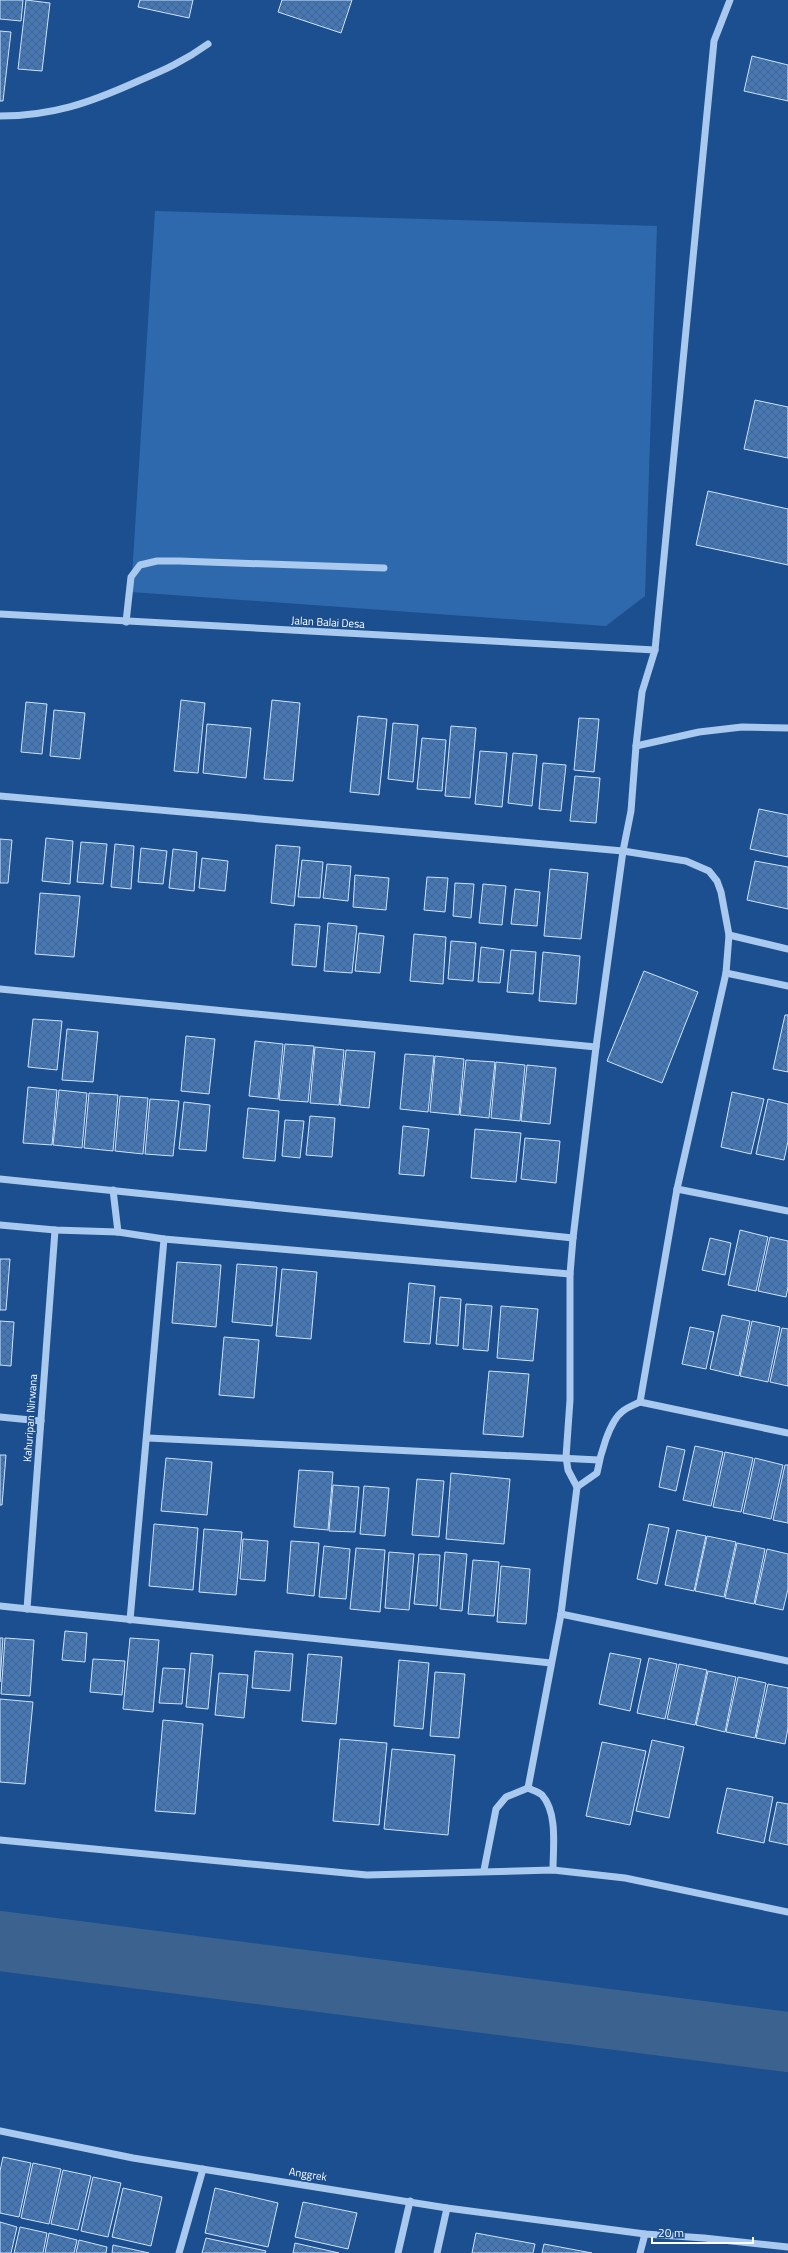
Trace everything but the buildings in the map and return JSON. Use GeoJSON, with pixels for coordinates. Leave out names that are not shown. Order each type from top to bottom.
{"type":"FeatureCollection","features":[{"type":"Feature","properties":{"kind":"street"},"geometry":{"type":"LineString","coordinates":[[528,1788],[561,1614],[577,1487],[568,1470],[566,1457],[570,1400],[570,1274],[573,1238],[596,1047],[623,851],[631,811],[642,692],[655,650],[714,41],[730,0]]}},
{"type":"Feature","properties":{"kind":"street"},"geometry":{"type":"LineString","coordinates":[[0,116],[56,111],[89,102],[185,61],[208,44]]}},
{"type":"Feature","properties":{"kind":"street"},"geometry":{"type":"LineString","coordinates":[[126,622],[131,577],[140,565],[157,561],[384,568]]}},
{"type":"Feature","properties":{"kind":"street","name":"Jalan Balai Desa"},"geometry":{"type":"LineString","coordinates":[[0,614],[655,650]]}},
{"type":"Feature","properties":{"kind":"street"},"geometry":{"type":"LineString","coordinates":[[636,746],[699,732],[742,727],[788,728]]}},
{"type":"Feature","properties":{"kind":"street"},"geometry":{"type":"LineString","coordinates":[[0,796],[623,851],[686,861],[708,871],[717,881],[721,892],[729,934],[726,974],[677,1189],[640,1402]]}},
{"type":"Feature","properties":{"kind":"street"},"geometry":{"type":"LineString","coordinates":[[729,934],[788,949]]}},
{"type":"Feature","properties":{"kind":"street"},"geometry":{"type":"LineString","coordinates":[[726,974],[788,986]]}},
{"type":"Feature","properties":{"kind":"street"},"geometry":{"type":"LineString","coordinates":[[0,989],[596,1047]]}},
{"type":"Feature","properties":{"kind":"street"},"geometry":{"type":"LineString","coordinates":[[0,1179],[573,1238]]}},
{"type":"Feature","properties":{"kind":"street"},"geometry":{"type":"LineString","coordinates":[[677,1189],[788,1211]]}},
{"type":"Feature","properties":{"kind":"street"},"geometry":{"type":"LineString","coordinates":[[113,1190],[118,1232]]}},
{"type":"Feature","properties":{"kind":"street"},"geometry":{"type":"LineString","coordinates":[[0,1225],[54,1230],[118,1232],[164,1239],[570,1274]]}},
{"type":"Feature","properties":{"kind":"street","name":"Kahuripan Nirwana"},"geometry":{"type":"LineString","coordinates":[[27,1609],[54,1230]]}},
{"type":"Feature","properties":{"kind":"street"},"geometry":{"type":"LineString","coordinates":[[130,1620],[148,1438],[164,1239]]}},
{"type":"Feature","properties":{"kind":"street"},"geometry":{"type":"LineString","coordinates":[[577,1487],[597,1473],[599,1460],[614,1421],[622,1411],[640,1402],[788,1433]]}},
{"type":"Feature","properties":{"kind":"street"},"geometry":{"type":"LineString","coordinates":[[0,1417],[41,1421]]}},
{"type":"Feature","properties":{"kind":"street"},"geometry":{"type":"LineString","coordinates":[[148,1438],[566,1457],[599,1460]]}},
{"type":"Feature","properties":{"kind":"street"},"geometry":{"type":"LineString","coordinates":[[0,1606],[551,1663]]}},
{"type":"Feature","properties":{"kind":"street"},"geometry":{"type":"LineString","coordinates":[[561,1614],[788,1661]]}},
{"type":"Feature","properties":{"kind":"street"},"geometry":{"type":"LineString","coordinates":[[484,1870],[496,1809],[506,1797],[528,1788],[541,1794],[549,1806],[552,1825],[553,1870]]}},
{"type":"Feature","properties":{"kind":"street"},"geometry":{"type":"LineString","coordinates":[[0,1840],[367,1875],[409,1875],[484,1870],[509,1872],[553,1870],[625,1878],[788,1912]]}},
{"type":"Feature","properties":{"kind":"street","name":"Anggrek"},"geometry":{"type":"LineString","coordinates":[[0,2131],[133,2158],[447,2208],[645,2234],[704,2238],[788,2247]]}},
{"type":"Feature","properties":{"kind":"street"},"geometry":{"type":"LineString","coordinates":[[179,2253],[203,2169]]}},
{"type":"Feature","properties":{"kind":"street"},"geometry":{"type":"LineString","coordinates":[[398,2253],[410,2201]]}},
{"type":"Feature","properties":{"kind":"street"},"geometry":{"type":"LineString","coordinates":[[437,2253],[447,2208]]}},
{"type":"Feature","properties":{"kind":"street"},"geometry":{"type":"LineString","coordinates":[[640,2253],[645,2234]]}},
{"type":"Feature","properties":{"kind":"shaded area"},"geometry":{"type":"Polygon","coordinates":[[[155,211],[657,226],[645,596],[606,626],[131,592],[155,211]]]}},
{"type":"Feature","properties":{"kind":"waterway"},"geometry":{"type":"LineString","coordinates":[[0,1941],[788,2042]]}}]}
